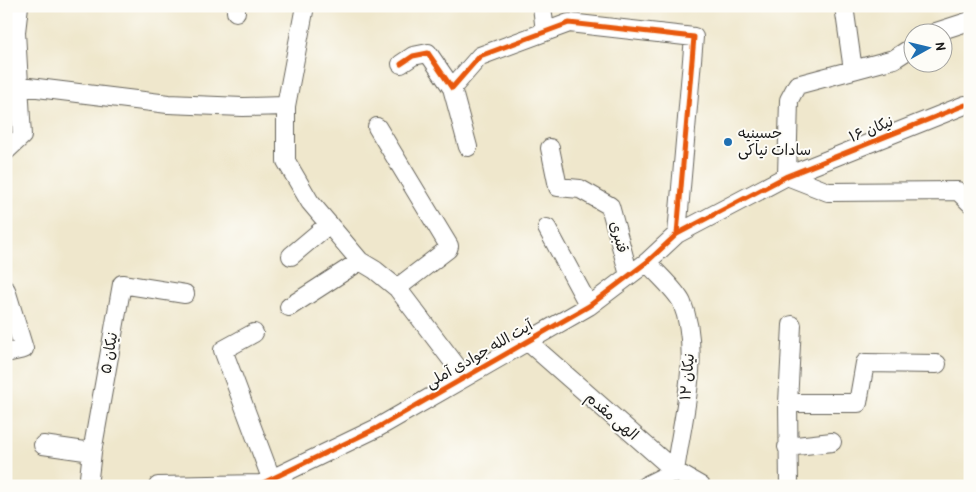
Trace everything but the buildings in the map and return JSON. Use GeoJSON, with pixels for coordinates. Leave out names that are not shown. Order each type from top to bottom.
{"type":"FeatureCollection","features":[{"type":"Feature","properties":{"kind":"street"},"geometry":{"type":"LineString","coordinates":[[6,151],[22,136],[21,86],[16,32],[19,6]]}},
{"type":"Feature","properties":{"kind":"street"},"geometry":{"type":"LineString","coordinates":[[305,6],[286,106],[286,160],[310,202],[360,261],[376,270],[397,288],[464,376]]}},
{"type":"Feature","properties":{"kind":"street"},"geometry":{"type":"LineString","coordinates":[[542,6],[545,32]]}},
{"type":"Feature","properties":{"kind":"street"},"geometry":{"type":"LineString","coordinates":[[844,6],[853,70]]}},
{"type":"Feature","properties":{"kind":"street"},"geometry":{"type":"LineString","coordinates":[[954,25],[970,21]]}},
{"type":"Feature","properties":{"kind":"street"},"geometry":{"type":"LineString","coordinates":[[452,88],[480,56],[569,24],[694,38],[677,234]]}},
{"type":"Feature","properties":{"kind":"street"},"geometry":{"type":"LineString","coordinates":[[904,52],[894,59],[797,85],[789,100],[787,176],[828,192],[958,191],[970,203]]}},
{"type":"Feature","properties":{"kind":"street"},"geometry":{"type":"LineString","coordinates":[[401,64],[414,56],[428,53],[452,88],[468,148]]}},
{"type":"Feature","properties":{"kind":"street"},"geometry":{"type":"LineString","coordinates":[[21,86],[168,104],[243,108],[286,106]]}},
{"type":"Feature","properties":{"kind":"street","name":"نیکان ۱۶"},"geometry":{"type":"LineString","coordinates":[[787,176],[965,106]]}},
{"type":"Feature","properties":{"kind":"street"},"geometry":{"type":"LineString","coordinates":[[377,127],[449,246],[448,249],[397,288]]}},
{"type":"Feature","properties":{"kind":"street","name":"قنبری"},"geometry":{"type":"LineString","coordinates":[[550,148],[558,187],[580,189],[610,206],[629,275]]}},
{"type":"Feature","properties":{"kind":"street","name":"آیت الله جوادی آملی"},"geometry":{"type":"LineString","coordinates":[[158,486],[262,484],[273,482],[377,428],[464,376],[589,306],[647,262],[677,234],[787,176]]}},
{"type":"Feature","properties":{"kind":"street"},"geometry":{"type":"LineString","coordinates":[[291,256],[329,224]]}},
{"type":"Feature","properties":{"kind":"street"},"geometry":{"type":"LineString","coordinates":[[547,228],[589,306]]}},
{"type":"Feature","properties":{"kind":"street"},"geometry":{"type":"LineString","coordinates":[[290,307],[360,261]]}},
{"type":"Feature","properties":{"kind":"street","name":"نیکان ۱۲"},"geometry":{"type":"LineString","coordinates":[[647,262],[682,302],[690,333],[691,366],[674,471]]}},
{"type":"Feature","properties":{"kind":"street","name":"نیکان ۵"},"geometry":{"type":"LineString","coordinates":[[88,486],[92,452],[122,284],[185,294]]}},
{"type":"Feature","properties":{"kind":"street"},"geometry":{"type":"LineString","coordinates":[[6,290],[24,349],[6,354]]}},
{"type":"Feature","properties":{"kind":"street"},"geometry":{"type":"LineString","coordinates":[[789,486],[787,447],[792,325]]}},
{"type":"Feature","properties":{"kind":"street"},"geometry":{"type":"LineString","coordinates":[[254,333],[222,350],[273,482]]}},
{"type":"Feature","properties":{"kind":"street","name":"الهی مقدم"},"geometry":{"type":"LineString","coordinates":[[527,341],[674,471],[700,486]]}},
{"type":"Feature","properties":{"kind":"street"},"geometry":{"type":"LineString","coordinates":[[788,403],[858,403],[865,363],[937,364]]}},
{"type":"Feature","properties":{"kind":"street"},"geometry":{"type":"LineString","coordinates":[[787,447],[832,442]]}},
{"type":"Feature","properties":{"kind":"street"},"geometry":{"type":"LineString","coordinates":[[43,444],[92,452]]}},
{"type":"Feature","properties":{"kind":"street"},"geometry":{"type":"LineString","coordinates":[[644,486],[674,471]]}},
{"type":"Feature","properties":{"kind":"cycle path"},"geometry":{"type":"LineString","coordinates":[[401,64],[413,56],[428,53],[452,88],[480,56],[569,23],[694,37],[677,234]]}},
{"type":"Feature","properties":{"kind":"cycle path"},"geometry":{"type":"LineString","coordinates":[[158,486],[261,484],[377,428],[589,306],[647,262],[677,234],[787,176],[965,105]]}},
{"type":"Feature","properties":{"kind":"place","name":"حسینیه سادات نیاکی"},"geometry":{"type":"Point","coordinates":[728,142]}}]}
